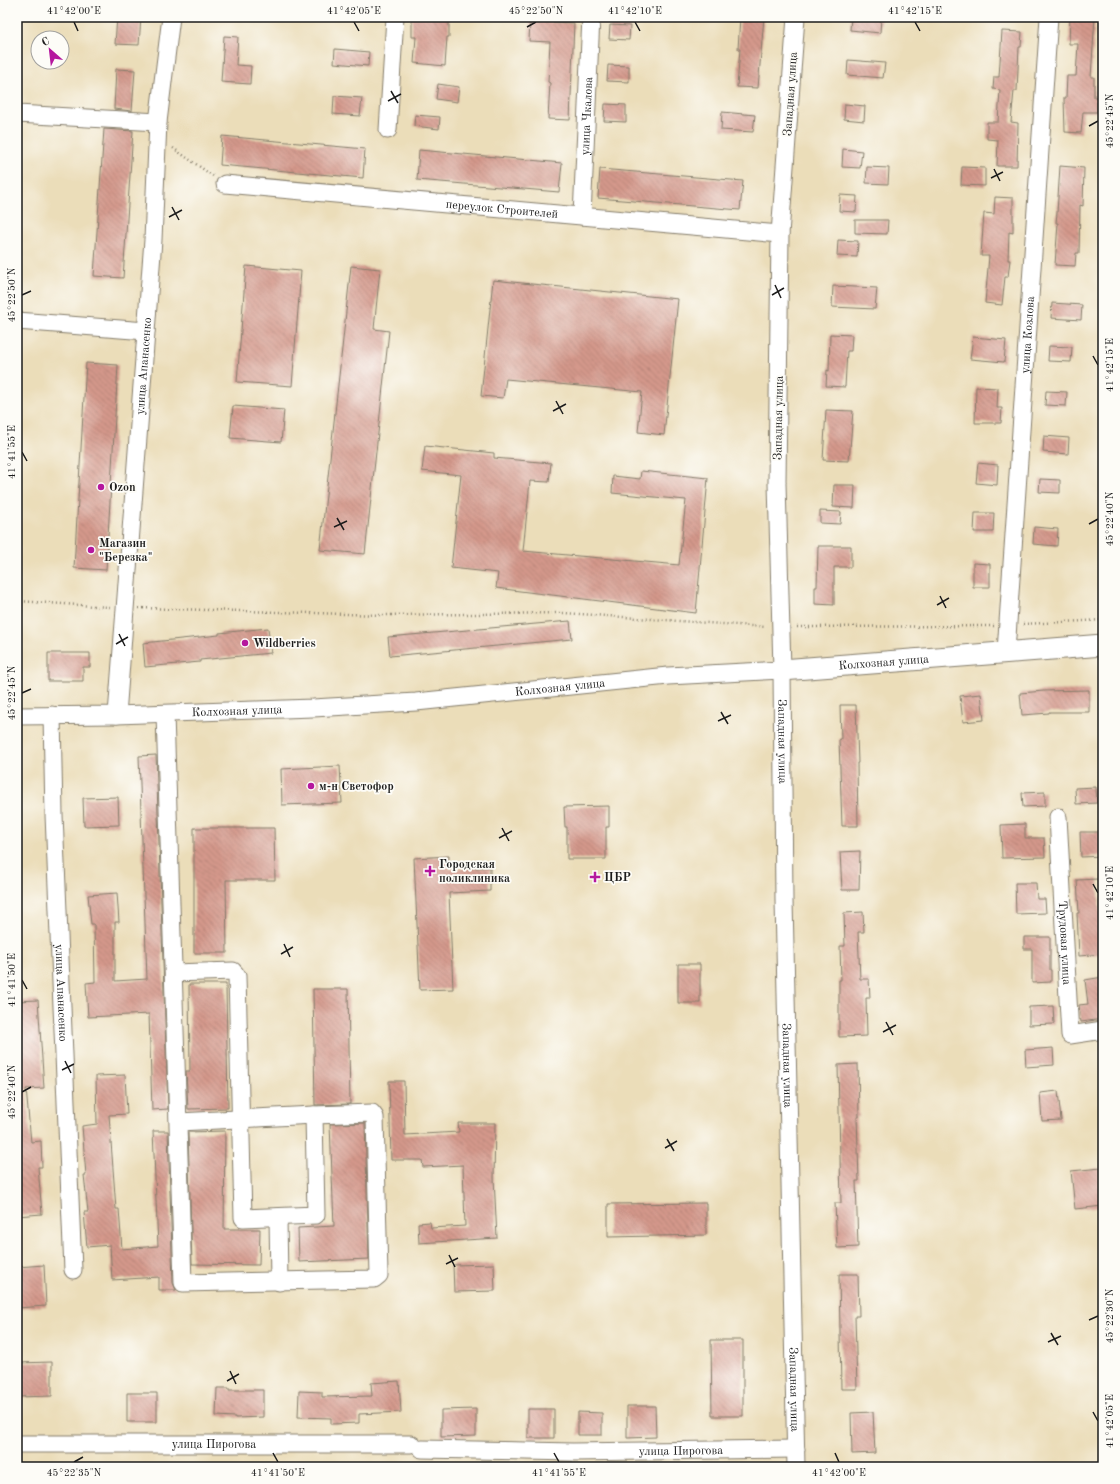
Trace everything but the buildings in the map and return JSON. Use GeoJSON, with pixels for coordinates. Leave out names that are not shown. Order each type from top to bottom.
{"type":"FeatureCollection","features":[{"type":"Feature","properties":{"kind":"main road","name":"Колхозная улица"},"geometry":{"type":"LineString","coordinates":[[782,670],[1103,645]]}},
{"type":"Feature","properties":{"kind":"street","name":"улица Апанасенко"},"geometry":{"type":"LineString","coordinates":[[117,715],[146,330],[158,130],[171,17]]}},
{"type":"Feature","properties":{"kind":"street"},"geometry":{"type":"LineString","coordinates":[[388,130],[396,17]]}},
{"type":"Feature","properties":{"kind":"street","name":"улица Чкалова"},"geometry":{"type":"LineString","coordinates":[[582,216],[591,17]]}},
{"type":"Feature","properties":{"kind":"street","name":"Западная улица"},"geometry":{"type":"LineString","coordinates":[[796,17],[780,234],[777,483],[782,670],[784,900],[796,1467]]}},
{"type":"Feature","properties":{"kind":"street","name":"улица Козлова"},"geometry":{"type":"LineString","coordinates":[[1006,652],[1049,17]]}},
{"type":"Feature","properties":{"kind":"street"},"geometry":{"type":"LineString","coordinates":[[17,114],[158,130]]}},
{"type":"Feature","properties":{"kind":"street","name":"переулок Строителей"},"geometry":{"type":"LineString","coordinates":[[225,184],[780,234]]}},
{"type":"Feature","properties":{"kind":"street"},"geometry":{"type":"LineString","coordinates":[[17,321],[146,330]]}},
{"type":"Feature","properties":{"kind":"street","name":"Колхозная улица"},"geometry":{"type":"LineString","coordinates":[[17,716],[166,714],[416,702],[668,676],[782,670]]}},
{"type":"Feature","properties":{"kind":"street"},"geometry":{"type":"LineString","coordinates":[[166,714],[174,974],[178,1122],[183,1283],[374,1279],[379,1275],[375,1117],[372,1113],[178,1122]]}},
{"type":"Feature","properties":{"kind":"street","name":"улица Апанасенко"},"geometry":{"type":"LineString","coordinates":[[52,716],[54,831],[73,1270]]}},
{"type":"Feature","properties":{"kind":"street","name":"Трудовая улица"},"geometry":{"type":"LineString","coordinates":[[1058,818],[1070,1035],[1103,1030]]}},
{"type":"Feature","properties":{"kind":"street"},"geometry":{"type":"LineString","coordinates":[[174,974],[233,971],[237,976],[243,1218],[316,1215],[314,1115]]}},
{"type":"Feature","properties":{"kind":"street"},"geometry":{"type":"LineString","coordinates":[[278,1217],[279,1282]]}},
{"type":"Feature","properties":{"kind":"street","name":"улица Пирогова"},"geometry":{"type":"LineString","coordinates":[[17,1444],[416,1447],[573,1452],[796,1449]]}},
{"type":"Feature","properties":{"kind":"path"},"geometry":{"type":"LineString","coordinates":[[158,130],[225,184]]}},
{"type":"Feature","properties":{"kind":"path"},"geometry":{"type":"LineString","coordinates":[[17,601],[125,608],[381,615],[565,613],[756,627],[1007,625],[1103,620]]}},
{"type":"Feature","properties":{"kind":"place","name":"Ozon"},"geometry":{"type":"Point","coordinates":[101,487]}},
{"type":"Feature","properties":{"kind":"place","name":"Магазин \"Березка\""},"geometry":{"type":"Point","coordinates":[91,550]}},
{"type":"Feature","properties":{"kind":"place","name":"Wildberries"},"geometry":{"type":"Point","coordinates":[245,643]}},
{"type":"Feature","properties":{"kind":"place","name":"м-н Светофор"},"geometry":{"type":"Point","coordinates":[311,786]}},
{"type":"Feature","properties":{"kind":"place","name":"Городская поликлиника"},"geometry":{"type":"Point","coordinates":[430,871]}},
{"type":"Feature","properties":{"kind":"place","name":"ЦБР"},"geometry":{"type":"Point","coordinates":[595,877]}}]}
